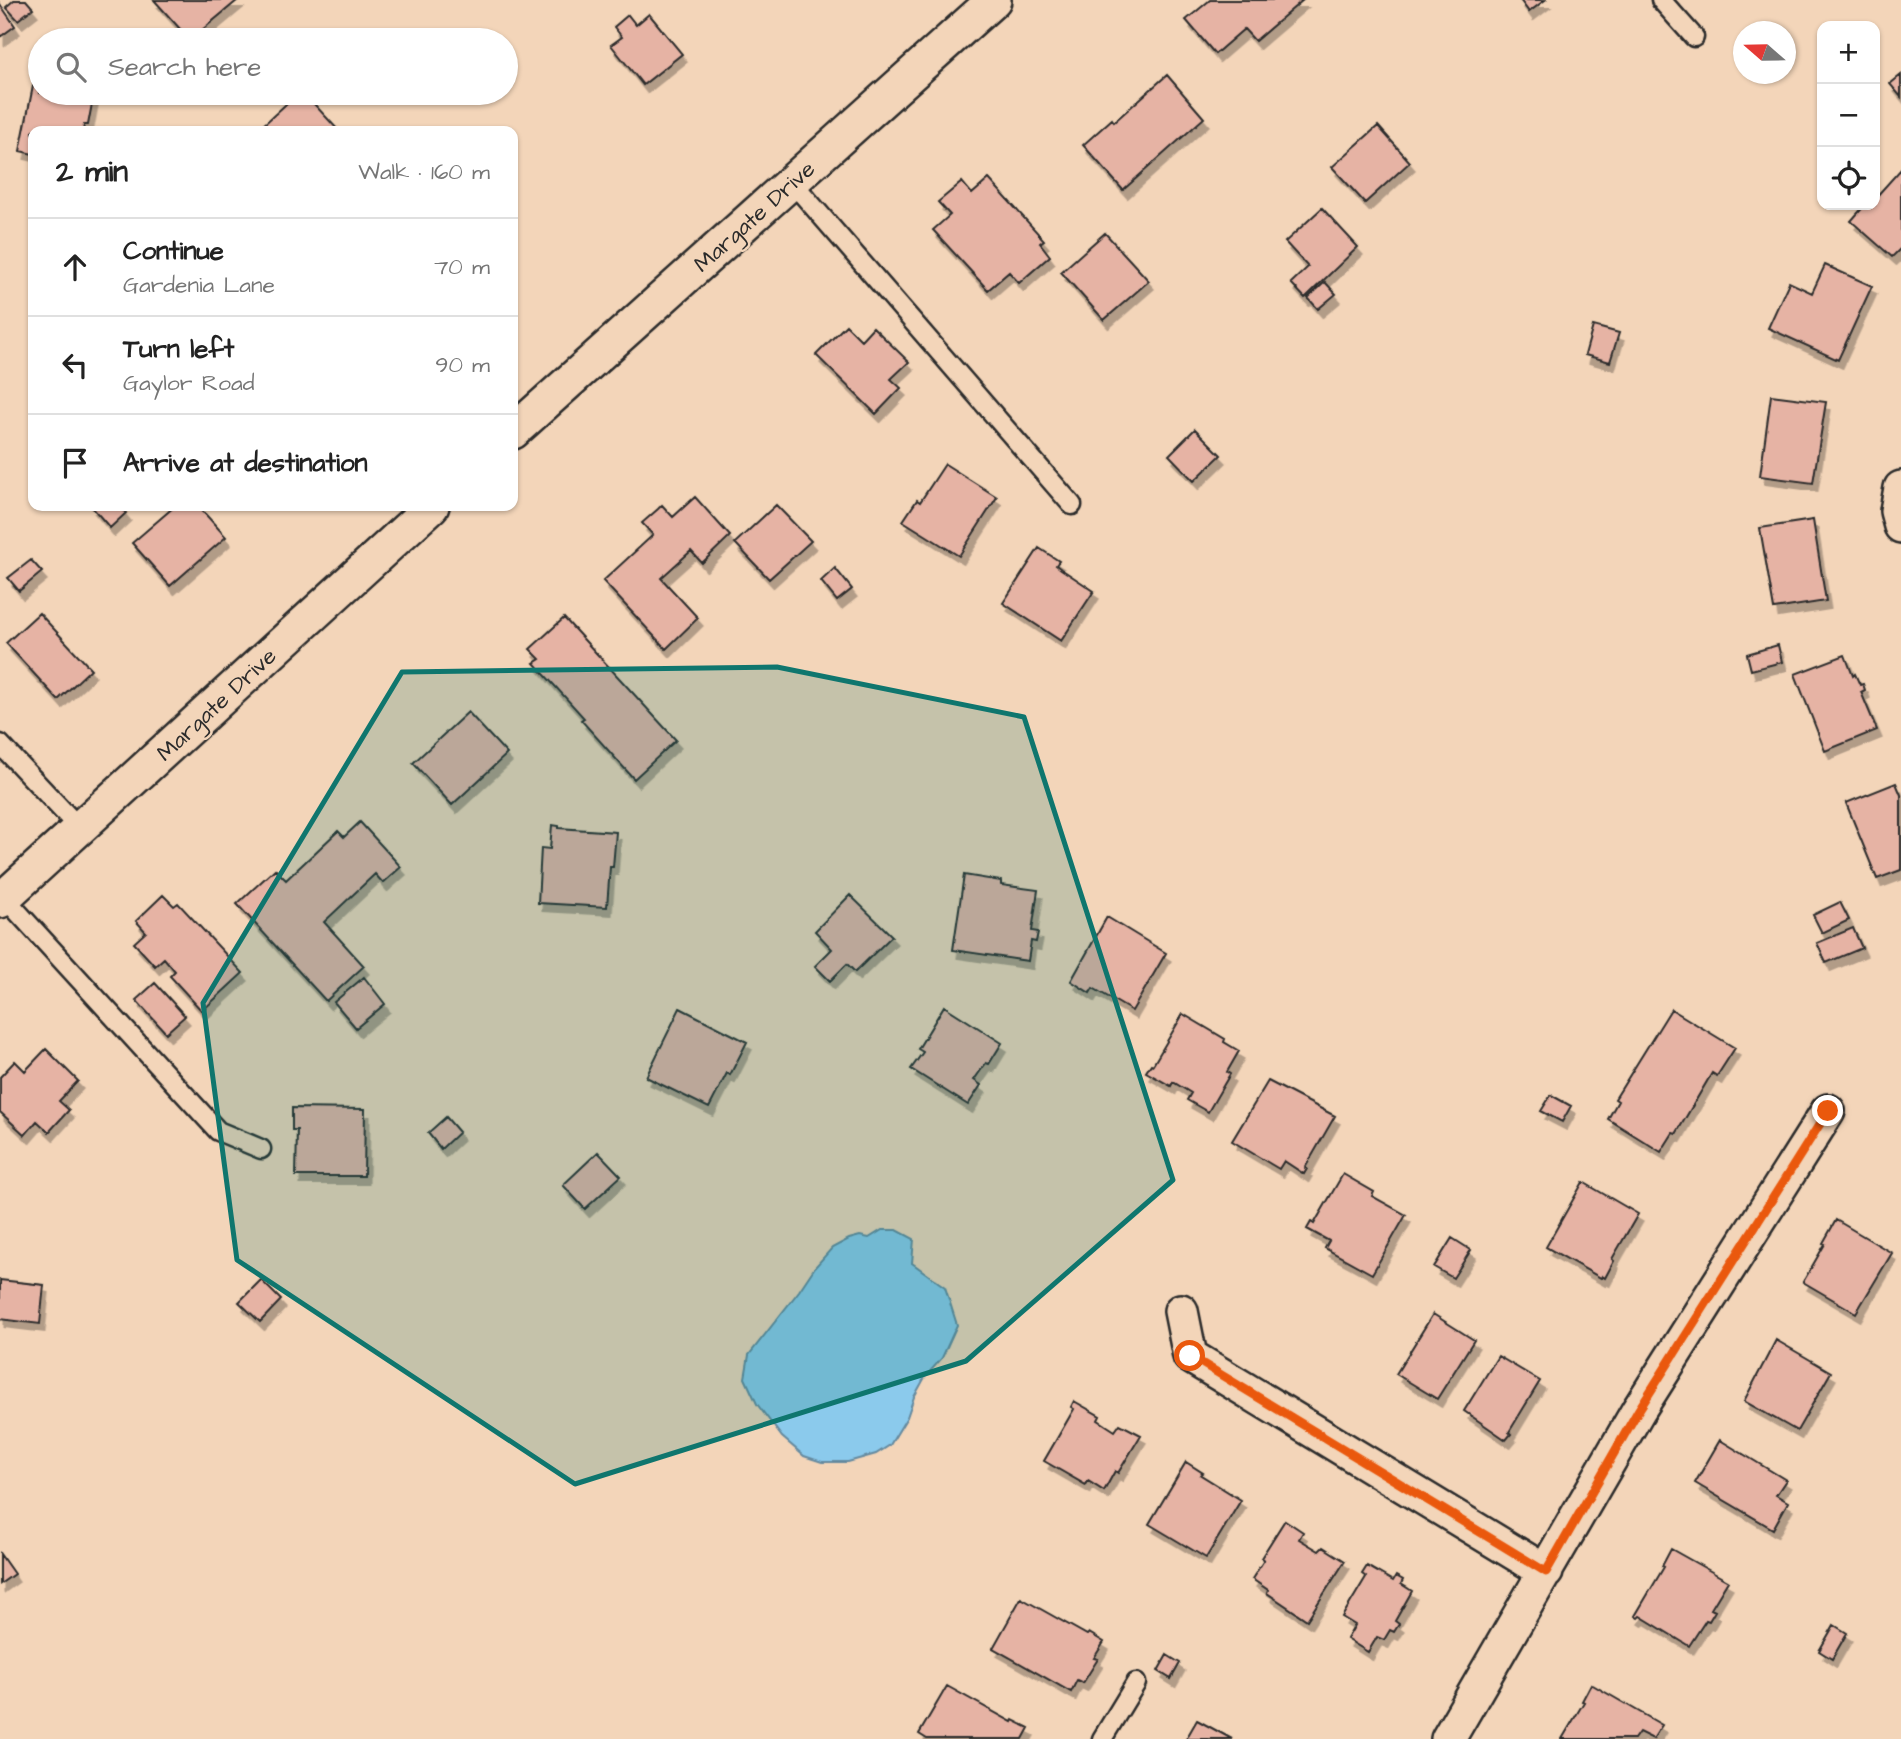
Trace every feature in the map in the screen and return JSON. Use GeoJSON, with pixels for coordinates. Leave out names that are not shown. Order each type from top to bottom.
{"type":"FeatureCollection","features":[{"type":"Feature","properties":{"kind":"street","name":"Margate Drive"},"geometry":{"type":"LineString","coordinates":[[518,428],[995,0]]}},
{"type":"Feature","properties":{"kind":"street"},"geometry":{"type":"LineString","coordinates":[[1901,488],[1897,511],[1901,526]]}},
{"type":"Feature","properties":{"kind":"street","name":"Margate Drive"},"geometry":{"type":"LineString","coordinates":[[2,899],[427,511]]}},
{"type":"Feature","properties":{"kind":"street"},"geometry":{"type":"LineString","coordinates":[[1448,1739],[1638,1411],[1828,1111]]}},
{"type":"Feature","properties":{"kind":"street"},"geometry":{"type":"LineString","coordinates":[[1181,1311],[1190,1356],[1546,1572]]}},
{"type":"Feature","properties":{"kind":"lane"},"geometry":{"type":"LineString","coordinates":[[1661,0],[1693,37]]}},
{"type":"Feature","properties":{"kind":"lane"},"geometry":{"type":"LineString","coordinates":[[792,182],[1072,505]]}},
{"type":"Feature","properties":{"kind":"lane"},"geometry":{"type":"LineString","coordinates":[[0,744],[80,829]]}},
{"type":"Feature","properties":{"kind":"lane"},"geometry":{"type":"LineString","coordinates":[[2,899],[218,1131],[261,1149]]}},
{"type":"Feature","properties":{"kind":"lane"},"geometry":{"type":"LineString","coordinates":[[1102,1739],[1136,1683]]}},
{"type":"Feature","properties":{"kind":"highlighted area"},"geometry":{"type":"Polygon","coordinates":[[[777,667],[1024,717],[1173,1180],[966,1361],[575,1484],[237,1260],[203,1003],[402,672],[777,667]]]}},
{"type":"Feature","properties":{"kind":"water"},"geometry":{"type":"Polygon","coordinates":[[[882,1230],[897,1230],[914,1239],[912,1263],[945,1287],[957,1325],[942,1358],[925,1377],[907,1417],[890,1445],[876,1454],[848,1462],[822,1462],[804,1456],[782,1437],[757,1404],[745,1378],[749,1355],[832,1248],[860,1236],[869,1238],[882,1230]]]}},
{"type":"Feature","properties":{"kind":"building"},"geometry":{"type":"Polygon","coordinates":[[[14,0],[26,0],[33,8],[18,20],[6,7],[14,0]]]}},
{"type":"Feature","properties":{"kind":"building"},"geometry":{"type":"Polygon","coordinates":[[[154,0],[238,0],[204,28],[179,28],[154,0]]]}},
{"type":"Feature","properties":{"kind":"building"},"geometry":{"type":"Polygon","coordinates":[[[1210,0],[1303,0],[1255,41],[1244,29],[1215,54],[1186,20],[1210,0]]]}},
{"type":"Feature","properties":{"kind":"building"},"geometry":{"type":"Polygon","coordinates":[[[1520,0],[1545,0],[1529,12],[1520,0]]]}},
{"type":"Feature","properties":{"kind":"building"},"geometry":{"type":"Polygon","coordinates":[[[0,4],[15,26],[0,37],[0,4]]]}},
{"type":"Feature","properties":{"kind":"building"},"geometry":{"type":"Polygon","coordinates":[[[649,14],[682,54],[643,85],[611,45],[622,37],[614,27],[628,15],[636,25],[649,14]]]}},
{"type":"Feature","properties":{"kind":"building"},"geometry":{"type":"Polygon","coordinates":[[[1167,75],[1204,118],[1123,190],[1083,145],[1112,119],[1114,122],[1167,75]]]}},
{"type":"Feature","properties":{"kind":"building"},"geometry":{"type":"Polygon","coordinates":[[[1901,75],[1901,97],[1890,84],[1901,75]]]}},
{"type":"Feature","properties":{"kind":"building"},"geometry":{"type":"Polygon","coordinates":[[[29,105],[92,105],[88,125],[28,126],[28,153],[20,151],[29,105]]]}},
{"type":"Feature","properties":{"kind":"building"},"geometry":{"type":"Polygon","coordinates":[[[285,105],[315,105],[334,126],[262,126],[285,105]]]}},
{"type":"Feature","properties":{"kind":"building"},"geometry":{"type":"Polygon","coordinates":[[[1378,126],[1410,162],[1365,203],[1332,167],[1378,126]]]}},
{"type":"Feature","properties":{"kind":"building"},"geometry":{"type":"Polygon","coordinates":[[[1901,169],[1901,248],[1892,257],[1851,221],[1861,210],[1880,210],[1880,192],[1901,169]]]}},
{"type":"Feature","properties":{"kind":"building"},"geometry":{"type":"Polygon","coordinates":[[[989,179],[1044,240],[1040,243],[1050,256],[1019,283],[1009,272],[988,290],[933,230],[950,215],[938,202],[962,182],[972,194],[989,179]]]}},
{"type":"Feature","properties":{"kind":"building"},"geometry":{"type":"Polygon","coordinates":[[[1322,208],[1358,247],[1305,298],[1291,283],[1308,267],[1285,242],[1322,208]]]}},
{"type":"Feature","properties":{"kind":"building"},"geometry":{"type":"Polygon","coordinates":[[[1105,233],[1149,281],[1104,320],[1061,272],[1105,233]]]}},
{"type":"Feature","properties":{"kind":"building"},"geometry":{"type":"Polygon","coordinates":[[[1825,265],[1872,286],[1838,360],[1768,328],[1789,282],[1812,293],[1825,265]]]}},
{"type":"Feature","properties":{"kind":"building"},"geometry":{"type":"Polygon","coordinates":[[[1325,282],[1336,294],[1318,309],[1308,298],[1325,282]]]}},
{"type":"Feature","properties":{"kind":"building"},"geometry":{"type":"Polygon","coordinates":[[[846,325],[861,340],[873,327],[909,362],[891,379],[901,388],[876,414],[816,355],[846,325]]]}},
{"type":"Feature","properties":{"kind":"building"},"geometry":{"type":"Polygon","coordinates":[[[1593,326],[1619,333],[1610,362],[1585,355],[1593,326]]]}},
{"type":"Feature","properties":{"kind":"building"},"geometry":{"type":"Polygon","coordinates":[[[1771,395],[1826,402],[1813,483],[1760,476],[1771,395]]]}},
{"type":"Feature","properties":{"kind":"building"},"geometry":{"type":"Polygon","coordinates":[[[1195,429],[1221,455],[1194,481],[1169,455],[1195,429]]]}},
{"type":"Feature","properties":{"kind":"building"},"geometry":{"type":"Polygon","coordinates":[[[945,464],[997,497],[959,556],[903,521],[917,500],[920,502],[945,464]]]}},
{"type":"Feature","properties":{"kind":"building"},"geometry":{"type":"Polygon","coordinates":[[[695,497],[730,536],[702,563],[691,551],[661,578],[698,618],[666,649],[603,581],[653,535],[642,523],[662,505],[673,517],[695,497]]]}},
{"type":"Feature","properties":{"kind":"building"},"geometry":{"type":"Polygon","coordinates":[[[776,505],[811,541],[769,579],[735,543],[776,505]]]}},
{"type":"Feature","properties":{"kind":"building"},"geometry":{"type":"Polygon","coordinates":[[[95,511],[124,511],[126,513],[110,528],[95,511]]]}},
{"type":"Feature","properties":{"kind":"building"},"geometry":{"type":"Polygon","coordinates":[[[169,511],[203,511],[226,537],[170,586],[132,543],[169,511]]]}},
{"type":"Feature","properties":{"kind":"building"},"geometry":{"type":"Polygon","coordinates":[[[1813,520],[1826,601],[1774,609],[1760,528],[1813,520]]]}},
{"type":"Feature","properties":{"kind":"building"},"geometry":{"type":"Polygon","coordinates":[[[1039,548],[1059,561],[1056,565],[1061,569],[1094,591],[1061,641],[1003,603],[1039,548]]]}},
{"type":"Feature","properties":{"kind":"building"},"geometry":{"type":"Polygon","coordinates":[[[31,560],[42,572],[19,591],[8,578],[31,560]]]}},
{"type":"Feature","properties":{"kind":"building"},"geometry":{"type":"Polygon","coordinates":[[[835,568],[852,589],[837,601],[821,581],[835,568]]]}},
{"type":"Feature","properties":{"kind":"building"},"geometry":{"type":"Polygon","coordinates":[[[39,613],[91,669],[58,700],[6,643],[39,613]]]}},
{"type":"Feature","properties":{"kind":"building"},"geometry":{"type":"Polygon","coordinates":[[[564,618],[676,740],[634,779],[534,663],[540,659],[530,649],[564,618]]]}},
{"type":"Feature","properties":{"kind":"building"},"geometry":{"type":"Polygon","coordinates":[[[1778,645],[1782,662],[1751,670],[1747,654],[1778,645]]]}},
{"type":"Feature","properties":{"kind":"building"},"geometry":{"type":"Polygon","coordinates":[[[1845,655],[1853,676],[1855,674],[1860,685],[1863,684],[1865,690],[1861,692],[1877,730],[1825,751],[1795,674],[1845,655]]]}},
{"type":"Feature","properties":{"kind":"building"},"geometry":{"type":"Polygon","coordinates":[[[468,712],[507,754],[452,805],[413,763],[468,712]]]}},
{"type":"Feature","properties":{"kind":"building"},"geometry":{"type":"Polygon","coordinates":[[[1896,783],[1901,795],[1901,870],[1877,879],[1846,803],[1896,783]]]}},
{"type":"Feature","properties":{"kind":"building"},"geometry":{"type":"Polygon","coordinates":[[[360,822],[401,867],[383,883],[375,874],[324,922],[364,966],[326,1001],[237,904],[275,869],[286,880],[338,831],[344,837],[360,822]]]}},
{"type":"Feature","properties":{"kind":"building"},"geometry":{"type":"Polygon","coordinates":[[[552,825],[559,828],[616,832],[607,907],[538,903],[541,848],[550,849],[552,825]]]}},
{"type":"Feature","properties":{"kind":"building"},"geometry":{"type":"Polygon","coordinates":[[[964,875],[1001,881],[1001,885],[1038,890],[1032,931],[1038,932],[1036,942],[1031,941],[1028,961],[953,950],[964,875]]]}},
{"type":"Feature","properties":{"kind":"building"},"geometry":{"type":"Polygon","coordinates":[[[163,895],[174,906],[178,903],[243,973],[202,1011],[170,976],[175,971],[164,958],[155,966],[134,943],[146,932],[136,921],[163,895]]]}},
{"type":"Feature","properties":{"kind":"building"},"geometry":{"type":"Polygon","coordinates":[[[850,895],[892,936],[855,972],[847,964],[830,981],[815,966],[832,949],[815,931],[850,895]]]}},
{"type":"Feature","properties":{"kind":"building"},"geometry":{"type":"Polygon","coordinates":[[[1840,902],[1849,920],[1822,933],[1813,915],[1840,902]]]}},
{"type":"Feature","properties":{"kind":"building"},"geometry":{"type":"Polygon","coordinates":[[[1107,917],[1166,953],[1132,1011],[1093,988],[1090,993],[1071,981],[1107,917]]]}},
{"type":"Feature","properties":{"kind":"building"},"geometry":{"type":"Polygon","coordinates":[[[1853,928],[1862,948],[1826,963],[1817,943],[1853,928]]]}},
{"type":"Feature","properties":{"kind":"building"},"geometry":{"type":"Polygon","coordinates":[[[364,977],[385,1004],[356,1028],[334,1002],[364,977]]]}},
{"type":"Feature","properties":{"kind":"building"},"geometry":{"type":"Polygon","coordinates":[[[155,983],[185,1016],[166,1033],[136,1000],[155,983]]]}},
{"type":"Feature","properties":{"kind":"building"},"geometry":{"type":"Polygon","coordinates":[[[944,1006],[1002,1043],[989,1064],[986,1063],[974,1080],[981,1085],[968,1105],[911,1069],[923,1052],[918,1049],[944,1006]]]}},
{"type":"Feature","properties":{"kind":"building"},"geometry":{"type":"Polygon","coordinates":[[[680,1008],[747,1042],[709,1108],[646,1077],[680,1008]]]}},
{"type":"Feature","properties":{"kind":"building"},"geometry":{"type":"Polygon","coordinates":[[[1671,1009],[1735,1048],[1717,1076],[1712,1073],[1676,1134],[1673,1133],[1661,1152],[1608,1119],[1618,1101],[1615,1099],[1671,1009]]]}},
{"type":"Feature","properties":{"kind":"building"},"geometry":{"type":"Polygon","coordinates":[[[1183,1014],[1225,1039],[1224,1042],[1239,1051],[1227,1072],[1230,1074],[1208,1112],[1187,1100],[1191,1093],[1173,1082],[1171,1086],[1146,1072],[1151,1064],[1153,1065],[1183,1014]]]}},
{"type":"Feature","properties":{"kind":"building"},"geometry":{"type":"Polygon","coordinates":[[[46,1049],[78,1081],[59,1101],[69,1110],[49,1132],[37,1121],[25,1135],[0,1112],[0,1077],[15,1061],[25,1071],[46,1049]]]}},
{"type":"Feature","properties":{"kind":"building"},"geometry":{"type":"Polygon","coordinates":[[[1268,1081],[1335,1116],[1304,1174],[1284,1161],[1279,1169],[1232,1141],[1268,1081]]]}},
{"type":"Feature","properties":{"kind":"building"},"geometry":{"type":"Polygon","coordinates":[[[1551,1095],[1571,1106],[1562,1122],[1541,1111],[1551,1095]]]}},
{"type":"Feature","properties":{"kind":"building"},"geometry":{"type":"Polygon","coordinates":[[[292,1108],[365,1109],[364,1176],[296,1176],[297,1130],[292,1130],[292,1108]]]}},
{"type":"Feature","properties":{"kind":"building"},"geometry":{"type":"Polygon","coordinates":[[[446,1117],[459,1132],[441,1149],[428,1133],[446,1117]]]}},
{"type":"Feature","properties":{"kind":"building"},"geometry":{"type":"Polygon","coordinates":[[[598,1152],[621,1176],[585,1209],[563,1185],[598,1152]]]}},
{"type":"Feature","properties":{"kind":"building"},"geometry":{"type":"Polygon","coordinates":[[[1343,1174],[1374,1192],[1372,1196],[1406,1215],[1372,1274],[1325,1248],[1329,1241],[1307,1229],[1311,1222],[1314,1224],[1343,1174]]]}},
{"type":"Feature","properties":{"kind":"building"},"geometry":{"type":"Polygon","coordinates":[[[1583,1182],[1638,1214],[1612,1259],[1614,1261],[1605,1278],[1546,1247],[1583,1182]]]}},
{"type":"Feature","properties":{"kind":"building"},"geometry":{"type":"Polygon","coordinates":[[[1836,1220],[1892,1253],[1856,1313],[1803,1282],[1836,1220]]]}},
{"type":"Feature","properties":{"kind":"building"},"geometry":{"type":"Polygon","coordinates":[[[1452,1238],[1471,1250],[1453,1278],[1434,1267],[1452,1238]]]}},
{"type":"Feature","properties":{"kind":"building"},"geometry":{"type":"Polygon","coordinates":[[[0,1280],[44,1285],[40,1324],[0,1319],[0,1280]]]}},
{"type":"Feature","properties":{"kind":"building"},"geometry":{"type":"Polygon","coordinates":[[[261,1280],[281,1300],[260,1322],[239,1302],[261,1280]]]}},
{"type":"Feature","properties":{"kind":"building"},"geometry":{"type":"Polygon","coordinates":[[[1433,1314],[1474,1340],[1437,1399],[1396,1374],[1433,1314]]]}},
{"type":"Feature","properties":{"kind":"building"},"geometry":{"type":"Polygon","coordinates":[[[1776,1340],[1831,1372],[1797,1431],[1744,1401],[1776,1340]]]}},
{"type":"Feature","properties":{"kind":"building"},"geometry":{"type":"Polygon","coordinates":[[[1498,1356],[1540,1381],[1506,1440],[1464,1411],[1498,1356]]]}},
{"type":"Feature","properties":{"kind":"building"},"geometry":{"type":"Polygon","coordinates":[[[1074,1401],[1100,1416],[1098,1420],[1115,1431],[1120,1424],[1141,1435],[1104,1491],[1088,1481],[1086,1485],[1044,1461],[1074,1409],[1071,1407],[1074,1401]]]}},
{"type":"Feature","properties":{"kind":"building"},"geometry":{"type":"Polygon","coordinates":[[[1720,1440],[1786,1480],[1776,1495],[1788,1502],[1773,1529],[1695,1483],[1720,1440]]]}},
{"type":"Feature","properties":{"kind":"building"},"geometry":{"type":"Polygon","coordinates":[[[1186,1462],[1203,1473],[1201,1475],[1241,1500],[1206,1558],[1149,1524],[1186,1462]]]}},
{"type":"Feature","properties":{"kind":"building"},"geometry":{"type":"Polygon","coordinates":[[[1285,1520],[1303,1532],[1299,1539],[1319,1551],[1323,1547],[1345,1561],[1307,1620],[1267,1593],[1268,1590],[1252,1579],[1264,1560],[1261,1558],[1285,1520]]]}},
{"type":"Feature","properties":{"kind":"building"},"geometry":{"type":"Polygon","coordinates":[[[1671,1549],[1728,1581],[1711,1609],[1715,1611],[1709,1621],[1706,1620],[1689,1646],[1640,1616],[1635,1616],[1664,1567],[1662,1566],[1671,1549]]]}},
{"type":"Feature","properties":{"kind":"building"},"geometry":{"type":"Polygon","coordinates":[[[0,1554],[14,1574],[0,1584],[0,1554]]]}},
{"type":"Feature","properties":{"kind":"building"},"geometry":{"type":"Polygon","coordinates":[[[1367,1566],[1393,1581],[1396,1576],[1403,1580],[1401,1584],[1412,1591],[1395,1621],[1399,1624],[1394,1632],[1390,1630],[1384,1640],[1377,1637],[1368,1652],[1347,1639],[1355,1625],[1342,1617],[1366,1577],[1362,1574],[1367,1566]]]}},
{"type":"Feature","properties":{"kind":"building"},"geometry":{"type":"Polygon","coordinates":[[[1021,1598],[1104,1642],[1094,1658],[1098,1659],[1083,1683],[1077,1680],[1071,1692],[993,1648],[1021,1598]]]}},
{"type":"Feature","properties":{"kind":"building"},"geometry":{"type":"Polygon","coordinates":[[[1834,1625],[1847,1633],[1832,1659],[1819,1651],[1834,1625]]]}},
{"type":"Feature","properties":{"kind":"building"},"geometry":{"type":"Polygon","coordinates":[[[1167,1655],[1180,1663],[1171,1679],[1158,1671],[1167,1655]]]}},
{"type":"Feature","properties":{"kind":"building"},"geometry":{"type":"Polygon","coordinates":[[[1591,1684],[1662,1725],[1653,1739],[1639,1732],[1634,1739],[1562,1739],[1584,1702],[1582,1701],[1591,1684]]]}},
{"type":"Feature","properties":{"kind":"building"},"geometry":{"type":"Polygon","coordinates":[[[947,1686],[1012,1722],[1013,1720],[1029,1728],[1023,1739],[927,1739],[919,1734],[947,1686]]]}},
{"type":"Feature","properties":{"kind":"building"},"geometry":{"type":"Polygon","coordinates":[[[1197,1720],[1232,1739],[1186,1739],[1197,1720]]]}},
{"type":"Feature","properties":{"kind":"route"},"geometry":{"type":"LineString","coordinates":[[1190,1356],[1546,1572],[1638,1411],[1828,1111]]}}]}
